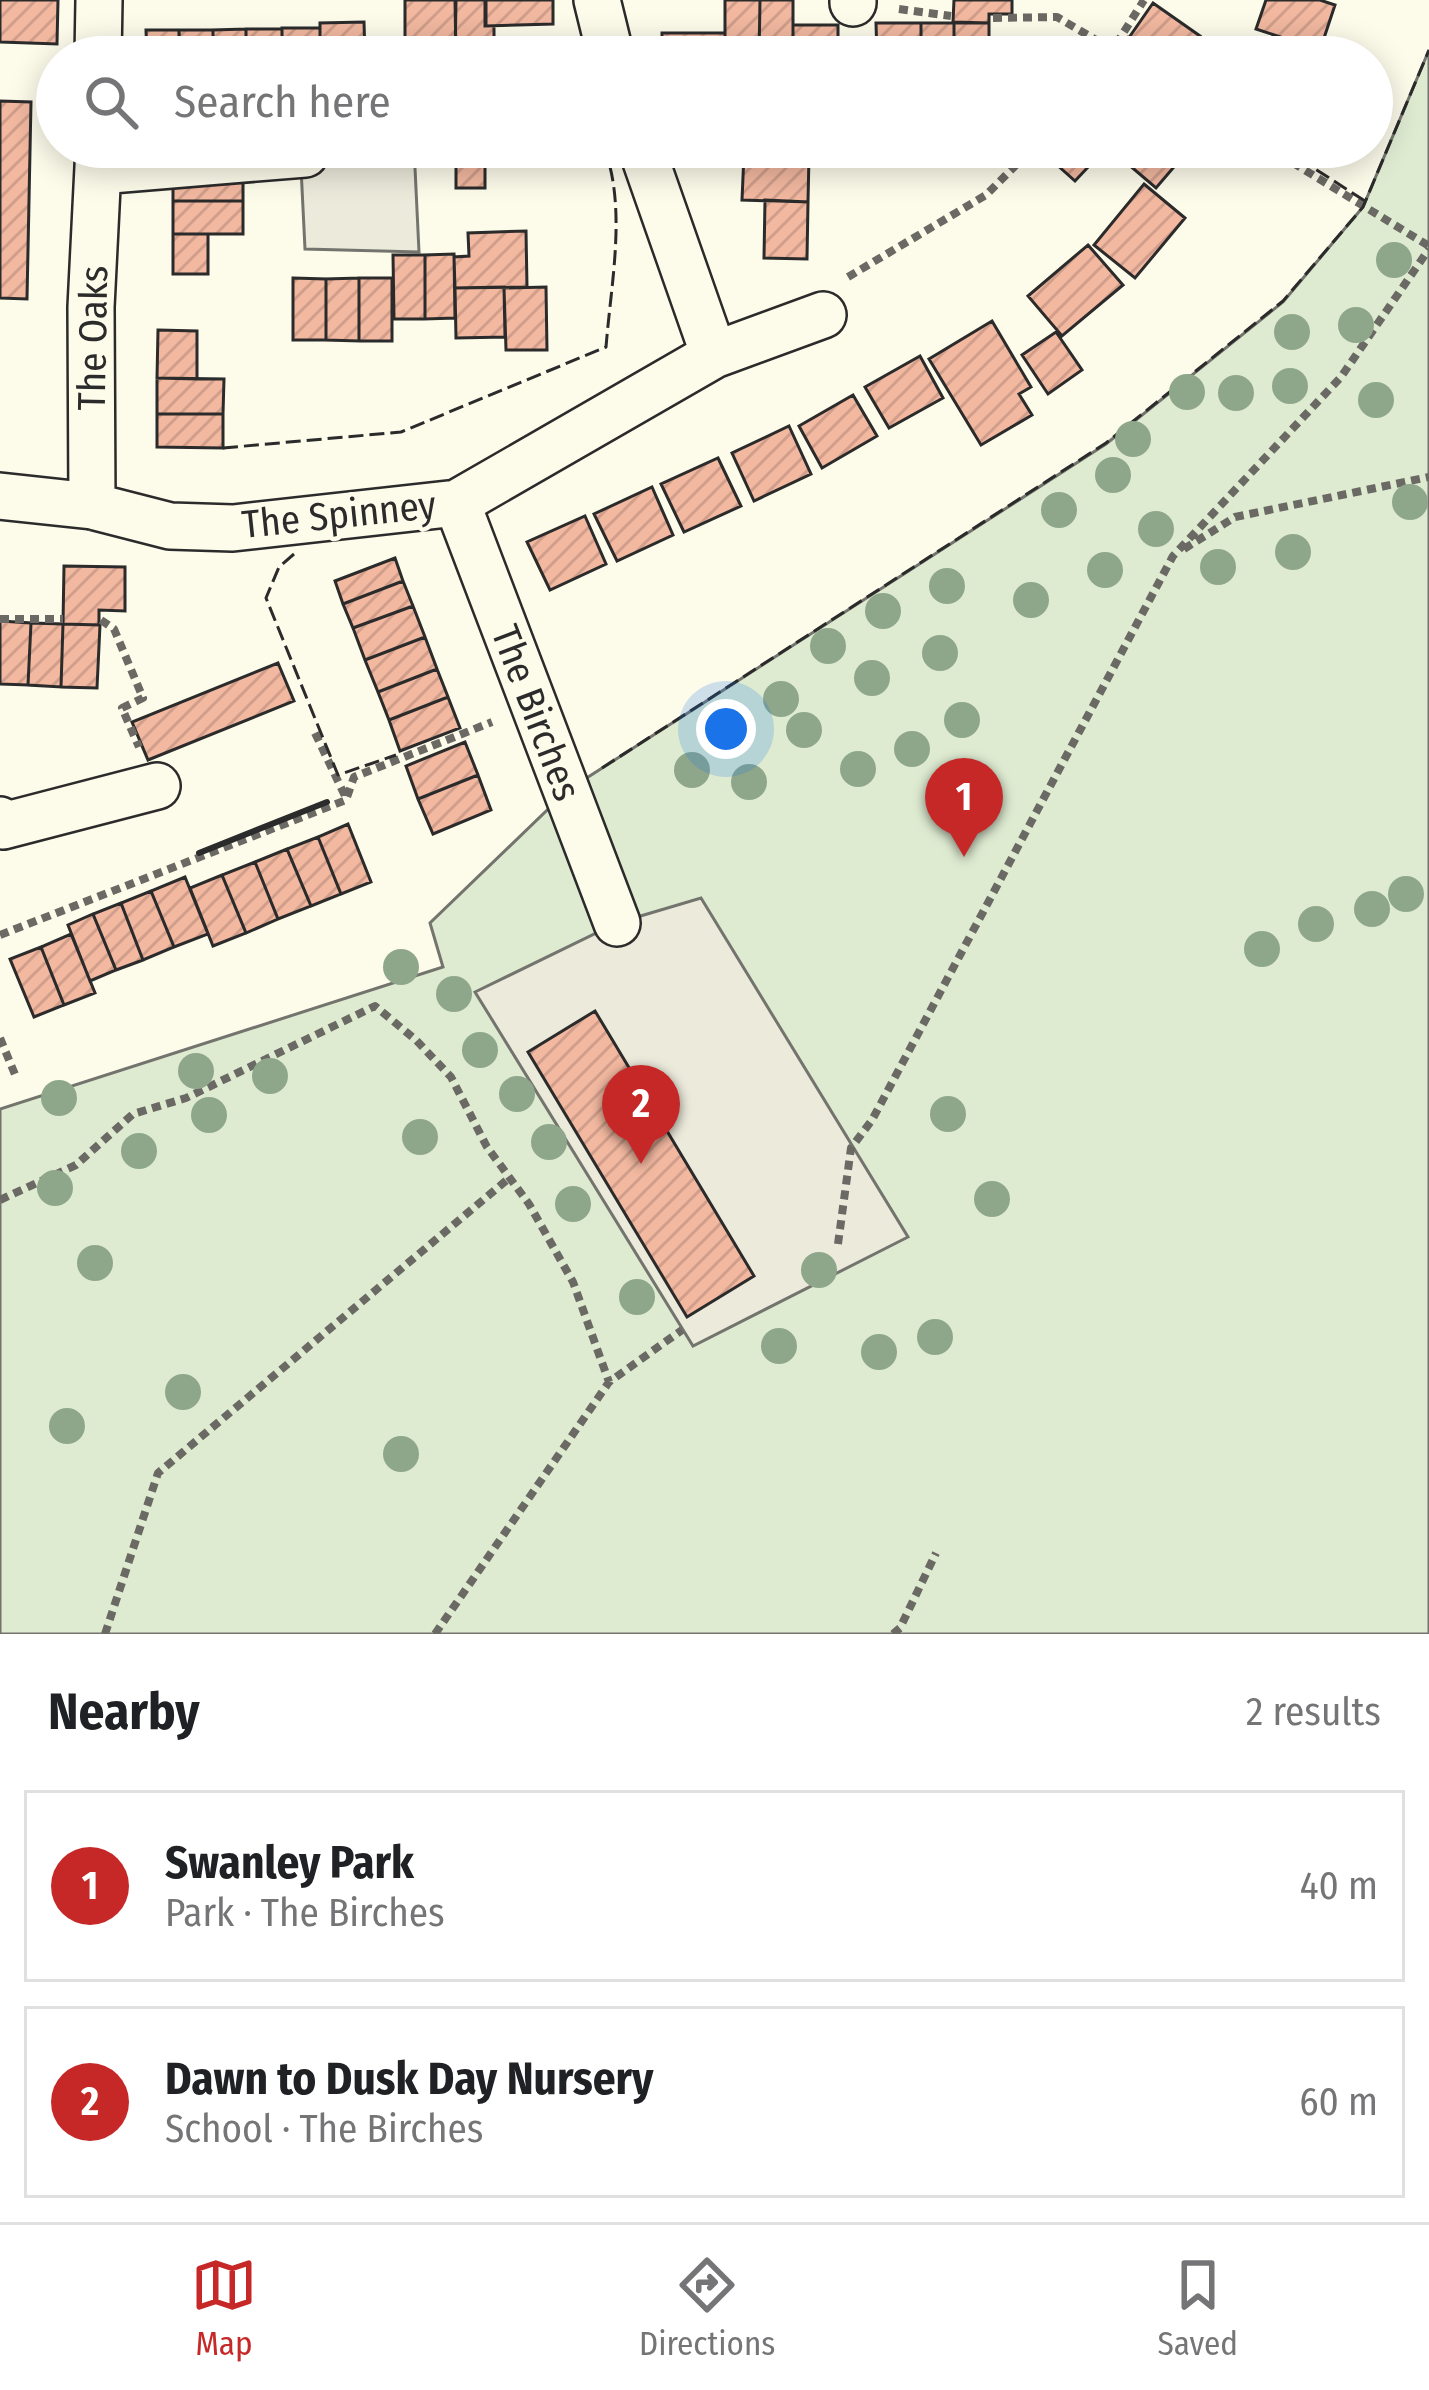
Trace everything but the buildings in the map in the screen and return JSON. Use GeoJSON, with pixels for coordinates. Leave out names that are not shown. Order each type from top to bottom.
{"type":"FeatureCollection","features":[{"type":"Feature","properties":{"kind":"street"},"geometry":{"type":"LineString","coordinates":[[98,36],[99,0]]}},
{"type":"Feature","properties":{"kind":"street"},"geometry":{"type":"LineString","coordinates":[[597,0],[605,36]]}},
{"type":"Feature","properties":{"kind":"street","name":"The Oaks"},"geometry":{"type":"LineString","coordinates":[[92,506],[92,307],[99,168]]}},
{"type":"Feature","properties":{"kind":"street"},"geometry":{"type":"LineString","coordinates":[[648,168],[713,355]]}},
{"type":"Feature","properties":{"kind":"street","name":"The Spinney"},"geometry":{"type":"LineString","coordinates":[[0,496],[92,506],[170,526],[233,528],[457,503],[713,355],[823,315]]}},
{"type":"Feature","properties":{"kind":"street","name":"The Birches"},"geometry":{"type":"LineString","coordinates":[[457,503],[617,923]]}},
{"type":"Feature","properties":{"kind":"street"},"geometry":{"type":"LineString","coordinates":[[0,820],[3,826],[157,786]]}},
{"type":"Feature","properties":{"kind":"path"},"geometry":{"type":"LineString","coordinates":[[1122,36],[1144,0]]}},
{"type":"Feature","properties":{"kind":"path"},"geometry":{"type":"LineString","coordinates":[[993,18],[1057,17],[1086,36]]}},
{"type":"Feature","properties":{"kind":"path"},"geometry":{"type":"LineString","coordinates":[[823,315],[818,295],[986,195],[1013,168]]}},
{"type":"Feature","properties":{"kind":"path"},"geometry":{"type":"LineString","coordinates":[[838,1244],[851,1148],[872,1120],[1172,556],[1341,377],[1429,248],[1301,168]]}},
{"type":"Feature","properties":{"kind":"path"},"geometry":{"type":"LineString","coordinates":[[1172,556],[1235,517],[1429,477]]}},
{"type":"Feature","properties":{"kind":"path"},"geometry":{"type":"LineString","coordinates":[[0,619],[63,619]]}},
{"type":"Feature","properties":{"kind":"path"},"geometry":{"type":"LineString","coordinates":[[101,620],[114,629],[143,698],[122,708],[157,786]]}},
{"type":"Feature","properties":{"kind":"path"},"geometry":{"type":"LineString","coordinates":[[0,934],[346,800],[354,777],[532,705]]}},
{"type":"Feature","properties":{"kind":"path"},"geometry":{"type":"LineString","coordinates":[[315,733],[346,800]]}},
{"type":"Feature","properties":{"kind":"path"},"geometry":{"type":"LineString","coordinates":[[0,1200],[76,1166],[133,1114],[186,1098],[375,1006],[451,1078],[573,1282],[609,1382]]}},
{"type":"Feature","properties":{"kind":"path"},"geometry":{"type":"LineString","coordinates":[[0,1038],[16,1077]]}},
{"type":"Feature","properties":{"kind":"path"},"geometry":{"type":"LineString","coordinates":[[105,1634],[158,1473],[508,1179]]}},
{"type":"Feature","properties":{"kind":"path"},"geometry":{"type":"LineString","coordinates":[[436,1634],[609,1382],[682,1330]]}},
{"type":"Feature","properties":{"kind":"path"},"geometry":{"type":"LineString","coordinates":[[893,1634],[901,1628],[936,1553]]}},
{"type":"Feature","properties":{"kind":"green space"},"geometry":{"type":"Polygon","coordinates":[[[1429,50],[1429,1634],[0,1634],[0,1109],[443,967],[430,923],[568,790],[1106,444],[1283,302],[1363,207],[1379,168],[1393,168],[1393,136],[1429,50]]]}},
{"type":"Feature","properties":{"kind":"shaded area"},"geometry":{"type":"Polygon","coordinates":[[[301,168],[415,168],[419,252],[305,249],[301,168]]]}},
{"type":"Feature","properties":{"kind":"shaded area"},"geometry":{"type":"Polygon","coordinates":[[[701,898],[908,1237],[693,1346],[475,992],[617,923],[701,898]]]}},
{"type":"Feature","properties":{"kind":"fence"},"geometry":{"type":"LineString","coordinates":[[1393,136],[1429,50]]}},
{"type":"Feature","properties":{"kind":"fence"},"geometry":{"type":"LineString","coordinates":[[223,448],[401,432],[606,347],[616,220],[610,168]]}},
{"type":"Feature","properties":{"kind":"fence"},"geometry":{"type":"LineString","coordinates":[[1314,168],[1365,201]]}},
{"type":"Feature","properties":{"kind":"fence"},"geometry":{"type":"LineString","coordinates":[[602,768],[1106,443],[1283,301],[1363,207],[1379,168]]}},
{"type":"Feature","properties":{"kind":"fence"},"geometry":{"type":"LineString","coordinates":[[294,554],[279,567],[266,598],[338,775],[396,755]]}},
{"type":"Feature","properties":{"kind":"wall"},"geometry":{"type":"LineString","coordinates":[[199,853],[327,802]]}},
{"type":"Feature","properties":{"kind":"place","name":"Swanley Park"},"geometry":{"type":"Point","coordinates":[964,857]}},
{"type":"Feature","properties":{"kind":"place","name":"Dawn to Dusk Day Nursery"},"geometry":{"type":"Point","coordinates":[641,1164]}}]}
